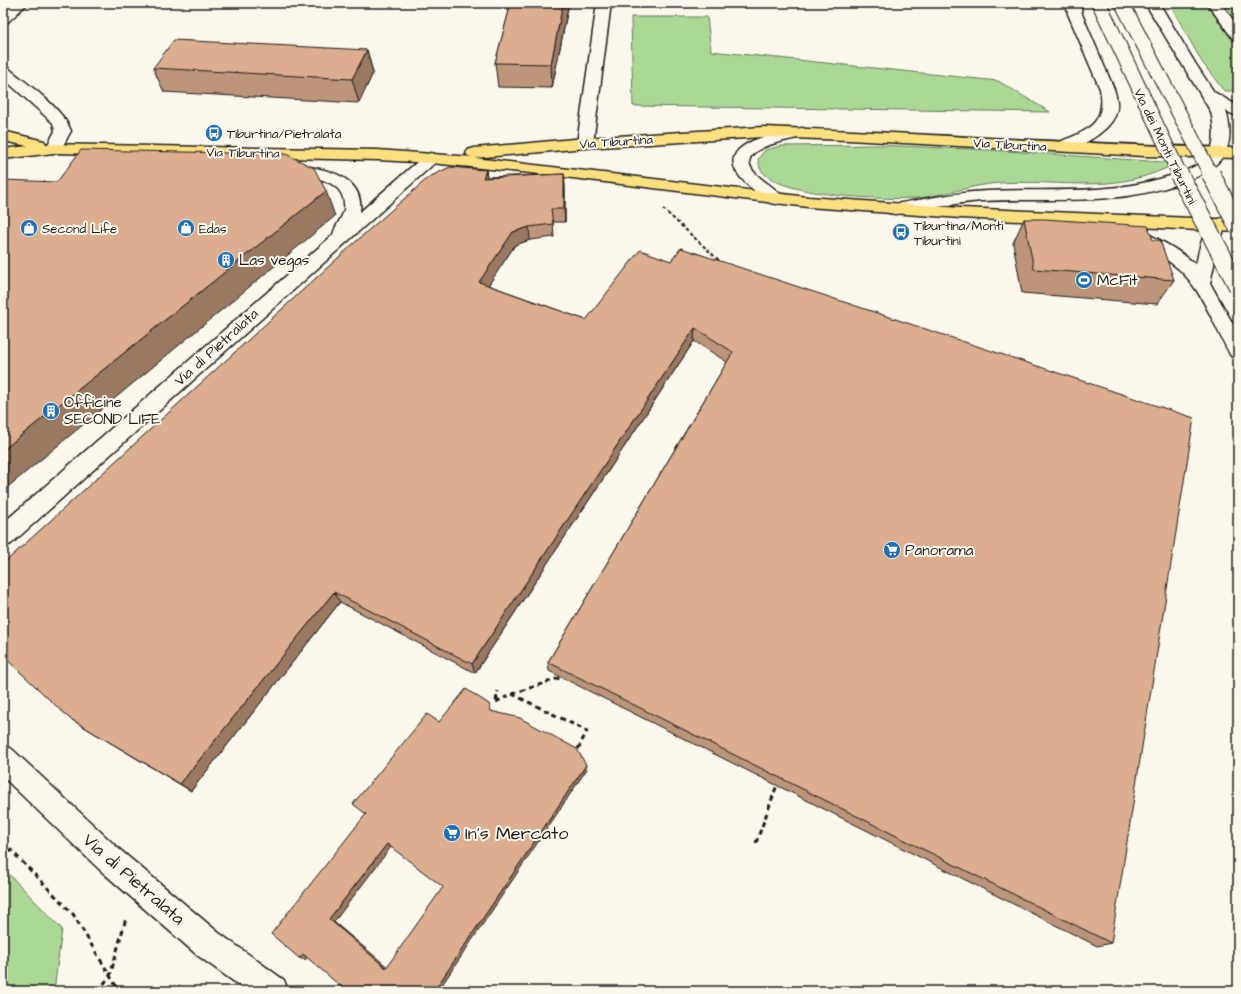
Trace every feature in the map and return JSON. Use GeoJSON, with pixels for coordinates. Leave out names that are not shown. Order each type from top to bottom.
{"type":"FeatureCollection","features":[{"type":"Feature","properties":{"kind":"main road"},"geometry":{"type":"LineString","coordinates":[[3,19],[21,3]]}},
{"type":"Feature","properties":{"kind":"main road"},"geometry":{"type":"LineString","coordinates":[[585,143],[604,3]]}},
{"type":"Feature","properties":{"kind":"main road"},"geometry":{"type":"LineString","coordinates":[[1064,146],[1085,137],[1097,129],[1107,117],[1110,102],[1075,14],[1073,3]]}},
{"type":"Feature","properties":{"kind":"main road","name":"Via dei Monti Tiburtini"},"geometry":{"type":"LineString","coordinates":[[1099,3],[1177,171],[1238,286]]}},
{"type":"Feature","properties":{"kind":"main road","name":"Via dei Monti Tiburtini"},"geometry":{"type":"LineString","coordinates":[[1122,3],[1238,226]]}},
{"type":"Feature","properties":{"kind":"main road"},"geometry":{"type":"LineString","coordinates":[[1152,3],[1216,106],[1220,115],[1221,132],[1217,152]]}},
{"type":"Feature","properties":{"kind":"main road"},"geometry":{"type":"LineString","coordinates":[[1214,3],[1238,36]]}},
{"type":"Feature","properties":{"kind":"main road"},"geometry":{"type":"LineString","coordinates":[[3,71],[53,114],[60,122],[63,131],[54,148]]}},
{"type":"Feature","properties":{"kind":"main road"},"geometry":{"type":"LineString","coordinates":[[1209,95],[1238,112]]}},
{"type":"Feature","properties":{"kind":"main road","name":"Via Tiburtina"},"geometry":{"type":"LineString","coordinates":[[431,158],[519,148],[710,134],[763,132],[1238,153]]}},
{"type":"Feature","properties":{"kind":"main road","name":"Via Tiburtina"},"geometry":{"type":"LineString","coordinates":[[776,199],[748,177],[743,170],[741,163],[744,153],[754,145],[768,140],[802,133]]}},
{"type":"Feature","properties":{"kind":"main road","name":"Via Tiburtina"},"geometry":{"type":"LineString","coordinates":[[3,136],[54,148]]}},
{"type":"Feature","properties":{"kind":"main road","name":"Via Tiburtina"},"geometry":{"type":"LineString","coordinates":[[3,154],[54,148],[366,155],[431,158],[540,169],[776,199],[895,209],[1052,218],[1238,226]]}},
{"type":"Feature","properties":{"kind":"main road"},"geometry":{"type":"LineString","coordinates":[[198,152],[321,174],[336,180],[343,185],[351,196],[353,209],[350,221],[334,243]]}},
{"type":"Feature","properties":{"kind":"main road","name":"Via Tiburtina"},"geometry":{"type":"LineString","coordinates":[[895,209],[980,196],[1085,197],[1129,194],[1146,190],[1190,175],[1208,164],[1217,152]]}},
{"type":"Feature","properties":{"kind":"main road","name":"Via di Pietralata"},"geometry":{"type":"LineString","coordinates":[[3,536],[431,158]]}},
{"type":"Feature","properties":{"kind":"main road"},"geometry":{"type":"LineString","coordinates":[[1201,283],[1211,240],[1219,225],[1238,213]]}},
{"type":"Feature","properties":{"kind":"main road"},"geometry":{"type":"LineString","coordinates":[[1052,218],[1092,224],[1128,233],[1174,256],[1188,267],[1201,283],[1238,351]]}},
{"type":"Feature","properties":{"kind":"main road","name":"Via di Pietralata"},"geometry":{"type":"LineString","coordinates":[[3,758],[109,859],[208,944],[273,991]]}},
{"type":"Feature","properties":{"kind":"path"},"geometry":{"type":"LineString","coordinates":[[662,209],[727,267]]}},
{"type":"Feature","properties":{"kind":"path"},"geometry":{"type":"LineString","coordinates":[[498,691],[496,702],[512,694],[562,677]]}},
{"type":"Feature","properties":{"kind":"path"},"geometry":{"type":"LineString","coordinates":[[512,694],[587,730],[578,749]]}},
{"type":"Feature","properties":{"kind":"path"},"geometry":{"type":"LineString","coordinates":[[756,843],[777,785]]}},
{"type":"Feature","properties":{"kind":"path"},"geometry":{"type":"LineString","coordinates":[[3,842],[73,914],[119,991]]}},
{"type":"Feature","properties":{"kind":"path"},"geometry":{"type":"LineString","coordinates":[[98,991],[110,976],[135,881]]}},
{"type":"Feature","properties":{"kind":"green space"},"geometry":{"type":"Polygon","coordinates":[[[1169,3],[1238,3],[1238,91],[1224,91],[1202,62],[1169,3]]]}},
{"type":"Feature","properties":{"kind":"green space"},"geometry":{"type":"Polygon","coordinates":[[[631,17],[707,17],[711,51],[998,81],[1050,112],[633,106],[631,17]]]}},
{"type":"Feature","properties":{"kind":"green space"},"geometry":{"type":"Polygon","coordinates":[[[876,145],[992,150],[1177,163],[1154,173],[1110,183],[999,183],[926,197],[881,198],[832,195],[807,191],[786,185],[769,178],[760,168],[758,159],[765,150],[781,146],[876,145]]]}},
{"type":"Feature","properties":{"kind":"green space"},"geometry":{"type":"Polygon","coordinates":[[[3,868],[62,929],[54,991],[3,991],[3,868]]]}},
{"type":"Feature","properties":{"kind":"building"},"geometry":{"type":"Polygon","coordinates":[[[511,3],[563,3],[551,64],[495,63],[511,3]]]}},
{"type":"Feature","properties":{"kind":"building"},"geometry":{"type":"Polygon","coordinates":[[[174,40],[367,50],[352,79],[153,68],[174,40]]]}},
{"type":"Feature","properties":{"kind":"building"},"geometry":{"type":"Polygon","coordinates":[[[81,150],[286,154],[314,168],[326,191],[3,450],[3,180],[57,182],[81,150]]]}},
{"type":"Feature","properties":{"kind":"building"},"geometry":{"type":"Polygon","coordinates":[[[450,167],[486,170],[483,178],[564,174],[564,209],[551,209],[553,224],[529,227],[513,232],[479,282],[586,320],[640,250],[671,261],[681,248],[1194,418],[1111,943],[548,662],[733,352],[695,328],[472,664],[334,592],[180,784],[69,718],[3,656],[3,564],[362,236],[429,177],[450,167]]]}},
{"type":"Feature","properties":{"kind":"building"},"geometry":{"type":"Polygon","coordinates":[[[1024,219],[1148,226],[1153,240],[1160,240],[1174,280],[1034,269],[1024,219]]]}},
{"type":"Feature","properties":{"kind":"building","name":"In's Mercato"},"geometry":{"type":"Polygon","coordinates":[[[466,689],[489,704],[491,711],[520,718],[577,749],[586,765],[434,991],[346,991],[303,954],[299,958],[271,934],[366,814],[353,804],[427,714],[439,722],[466,689]],[[387,844],[329,919],[386,968],[443,887],[387,844]]]}},
{"type":"Feature","properties":{"kind":"place","name":"Tiburtina/Pietralata"},"geometry":{"type":"Point","coordinates":[214,133]}},
{"type":"Feature","properties":{"kind":"place","name":"Second Life"},"geometry":{"type":"Point","coordinates":[29,228]}},
{"type":"Feature","properties":{"kind":"place","name":"Edas"},"geometry":{"type":"Point","coordinates":[186,228]}},
{"type":"Feature","properties":{"kind":"place","name":"Tiburtina/Monti Tiburtini"},"geometry":{"type":"Point","coordinates":[901,232]}},
{"type":"Feature","properties":{"kind":"place","name":"Las vegas"},"geometry":{"type":"Point","coordinates":[226,260]}},
{"type":"Feature","properties":{"kind":"place","name":"McFit"},"geometry":{"type":"Point","coordinates":[1084,280]}},
{"type":"Feature","properties":{"kind":"place","name":"Officine SECOND LIFE"},"geometry":{"type":"Point","coordinates":[51,411]}},
{"type":"Feature","properties":{"kind":"place","name":"Panorama"},"geometry":{"type":"Point","coordinates":[892,550]}},
{"type":"Feature","properties":{"kind":"place","name":"In's Mercato"},"geometry":{"type":"Point","coordinates":[452,833]}}]}
